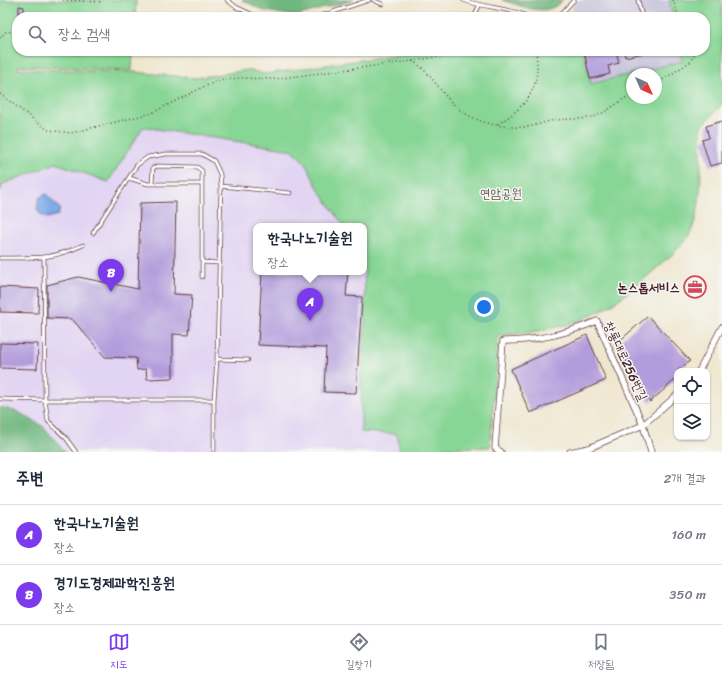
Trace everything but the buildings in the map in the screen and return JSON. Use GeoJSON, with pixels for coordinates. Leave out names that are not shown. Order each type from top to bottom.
{"type":"FeatureCollection","features":[{"type":"Feature","properties":{"kind":"street","name":"창룡대로256번길"},"geometry":{"type":"LineString","coordinates":[[501,452],[495,448],[503,341],[545,338],[578,329],[597,321],[643,425]]}},
{"type":"Feature","properties":{"kind":"street"},"geometry":{"type":"LineString","coordinates":[[701,368],[722,328]]}},
{"type":"Feature","properties":{"kind":"street","name":"창룡대로256번길"},"geometry":{"type":"LineString","coordinates":[[570,452],[588,448],[643,425],[674,397]]}},
{"type":"Feature","properties":{"kind":"street"},"geometry":{"type":"LineString","coordinates":[[643,425],[651,452]]}},
{"type":"Feature","properties":{"kind":"lane"},"geometry":{"type":"LineString","coordinates":[[227,0],[236,8],[246,12]]}},
{"type":"Feature","properties":{"kind":"lane"},"geometry":{"type":"LineString","coordinates":[[333,12],[369,0]]}},
{"type":"Feature","properties":{"kind":"lane"},"geometry":{"type":"LineString","coordinates":[[373,0],[382,4]]}},
{"type":"Feature","properties":{"kind":"lane"},"geometry":{"type":"LineString","coordinates":[[463,0],[479,6],[514,12]]}},
{"type":"Feature","properties":{"kind":"lane"},"geometry":{"type":"LineString","coordinates":[[563,12],[574,0]]}},
{"type":"Feature","properties":{"kind":"lane"},"geometry":{"type":"LineString","coordinates":[[638,0],[641,12]]}},
{"type":"Feature","properties":{"kind":"lane"},"geometry":{"type":"LineString","coordinates":[[476,12],[479,6]]}},
{"type":"Feature","properties":{"kind":"lane"},"geometry":{"type":"LineString","coordinates":[[93,233],[137,165],[148,157],[166,154],[202,154],[214,161],[220,174],[221,186],[217,359],[214,400],[214,452]]}},
{"type":"Feature","properties":{"kind":"lane"},"geometry":{"type":"LineString","coordinates":[[152,184],[153,168],[157,166],[200,169],[202,184],[202,277]]}},
{"type":"Feature","properties":{"kind":"lane"},"geometry":{"type":"LineString","coordinates":[[130,178],[152,184],[202,184]]}},
{"type":"Feature","properties":{"kind":"lane"},"geometry":{"type":"LineString","coordinates":[[221,186],[290,193]]}},
{"type":"Feature","properties":{"kind":"lane"},"geometry":{"type":"LineString","coordinates":[[0,258],[44,258],[65,253],[83,245]]}},
{"type":"Feature","properties":{"kind":"lane"},"geometry":{"type":"LineString","coordinates":[[44,258],[45,400],[48,421],[66,438],[76,452]]}},
{"type":"Feature","properties":{"kind":"lane"},"geometry":{"type":"LineString","coordinates":[[202,262],[220,263]]}},
{"type":"Feature","properties":{"kind":"lane"},"geometry":{"type":"LineString","coordinates":[[217,359],[248,360]]}},
{"type":"Feature","properties":{"kind":"lane"},"geometry":{"type":"LineString","coordinates":[[0,398],[45,400],[214,400]]}},
{"type":"Feature","properties":{"kind":"path"},"geometry":{"type":"LineString","coordinates":[[63,0],[103,2]]}},
{"type":"Feature","properties":{"kind":"path"},"geometry":{"type":"LineString","coordinates":[[673,0],[677,12]]}},
{"type":"Feature","properties":{"kind":"path"},"geometry":{"type":"LineString","coordinates":[[0,38],[5,32],[12,31]]}},
{"type":"Feature","properties":{"kind":"path"},"geometry":{"type":"LineString","coordinates":[[0,94],[48,130],[71,133],[152,113],[218,81],[239,78],[274,79],[442,56]]}},
{"type":"Feature","properties":{"kind":"path"},"geometry":{"type":"LineString","coordinates":[[497,124],[517,112],[529,99],[537,78],[536,56]]}},
{"type":"Feature","properties":{"kind":"path"},"geometry":{"type":"LineString","coordinates":[[662,80],[690,62],[693,59],[693,56]]}},
{"type":"Feature","properties":{"kind":"path"},"geometry":{"type":"LineString","coordinates":[[412,61],[421,67],[439,90],[459,109],[479,120],[497,124],[531,126],[555,120],[592,117],[601,114],[626,98]]}},
{"type":"Feature","properties":{"kind":"shaded area"},"geometry":{"type":"Polygon","coordinates":[[[579,0],[669,0],[672,12],[574,12],[572,7],[579,0]]]}},
{"type":"Feature","properties":{"kind":"shaded area"},"geometry":{"type":"Polygon","coordinates":[[[584,56],[682,56],[684,61],[656,68],[626,68],[626,75],[591,84],[584,56]]]}},
{"type":"Feature","properties":{"kind":"shaded area"},"geometry":{"type":"Polygon","coordinates":[[[143,127],[293,150],[305,163],[319,190],[342,223],[253,223],[253,275],[364,275],[365,322],[361,376],[361,432],[397,434],[400,452],[65,452],[44,427],[0,407],[0,191],[3,184],[56,163],[108,182],[143,127]]]}},
{"type":"Feature","properties":{"kind":"green space","name":"연암공원"},"geometry":{"type":"Polygon","coordinates":[[[0,0],[136,0],[135,12],[12,12],[12,56],[133,56],[132,70],[18,66],[18,69],[134,72],[196,78],[248,70],[265,74],[387,56],[584,56],[591,84],[626,75],[626,104],[662,104],[662,68],[655,68],[683,61],[682,56],[710,56],[710,12],[672,12],[669,0],[722,0],[722,104],[701,127],[701,178],[699,203],[691,232],[679,248],[636,286],[599,312],[572,323],[557,327],[499,335],[490,447],[446,448],[443,452],[400,452],[397,434],[361,432],[361,376],[365,322],[365,275],[367,275],[367,223],[342,223],[319,190],[305,163],[293,150],[143,127],[108,182],[56,163],[3,184],[0,191],[0,0]]]}},
{"type":"Feature","properties":{"kind":"green space"},"geometry":{"type":"Polygon","coordinates":[[[242,0],[354,0],[310,12],[264,11],[242,0]]]}},
{"type":"Feature","properties":{"kind":"green space"},"geometry":{"type":"Polygon","coordinates":[[[502,0],[563,0],[556,6],[542,10],[526,8],[502,0]]]}},
{"type":"Feature","properties":{"kind":"green space"},"geometry":{"type":"Polygon","coordinates":[[[0,407],[18,412],[44,427],[65,452],[0,452],[0,407]]]}},
{"type":"Feature","properties":{"kind":"water"},"geometry":{"type":"Polygon","coordinates":[[[46,194],[60,209],[58,215],[47,218],[41,215],[37,210],[39,198],[46,194]]]}},
{"type":"Feature","properties":{"kind":"place","name":"논스톱서비스"},"geometry":{"type":"Point","coordinates":[695,287]}},
{"type":"Feature","properties":{"kind":"place","name":"경기도경제과학진흥원"},"geometry":{"type":"Point","coordinates":[111,292]}},
{"type":"Feature","properties":{"kind":"place","name":"한국나노기술원"},"geometry":{"type":"Point","coordinates":[310,321]}}]}
